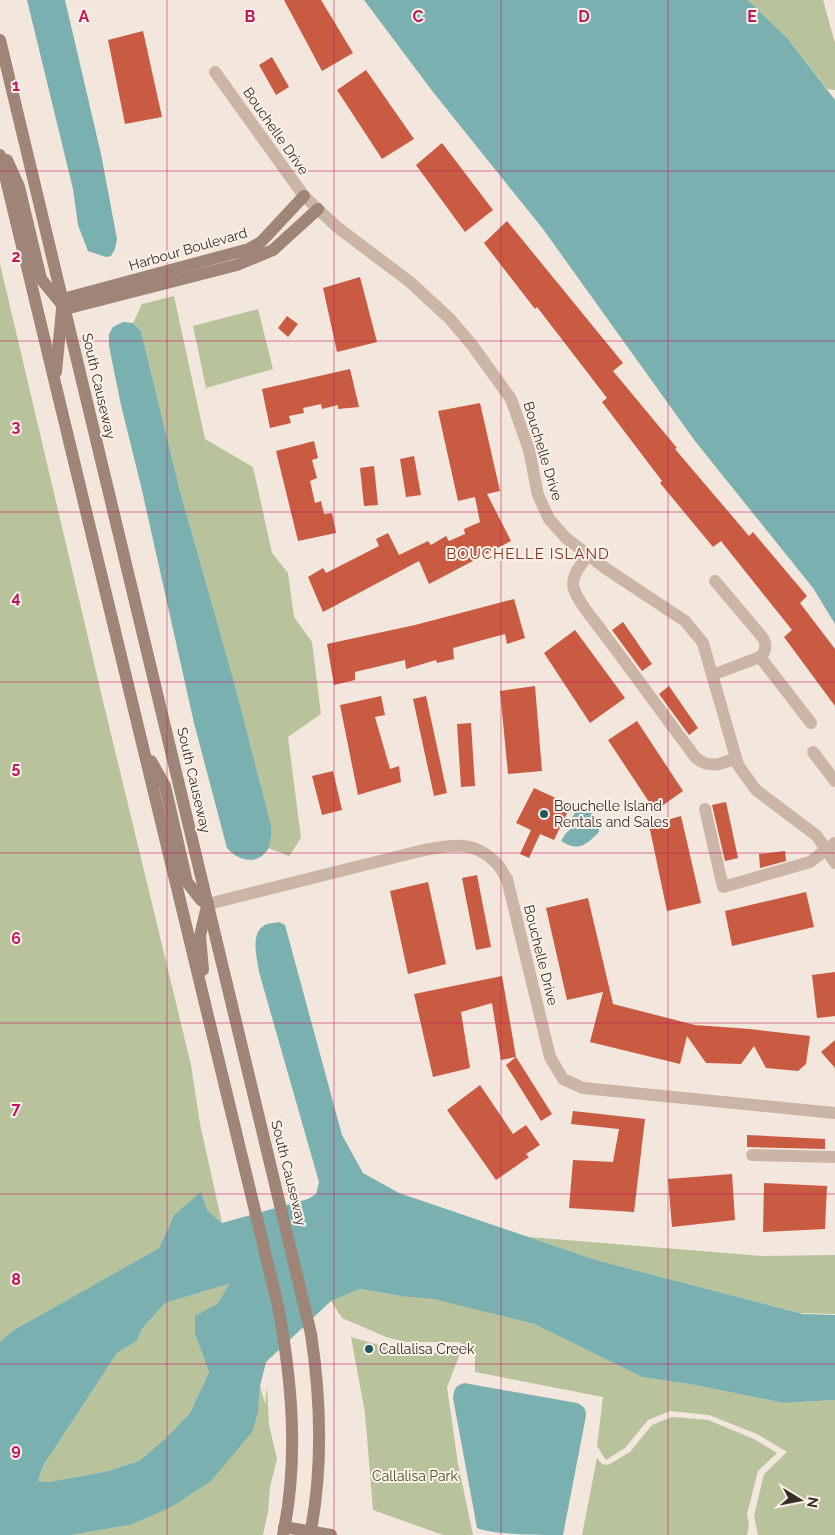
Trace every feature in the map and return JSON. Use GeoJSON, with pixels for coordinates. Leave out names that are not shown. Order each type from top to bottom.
{"type":"FeatureCollection","features":[{"type":"Feature","properties":{"kind":"main road","name":"South Causeway"},"geometry":{"type":"LineString","coordinates":[[0,40],[308,1315],[316,1368],[319,1408],[317,1492],[311,1533]]}},
{"type":"Feature","properties":{"kind":"main road"},"geometry":{"type":"LineString","coordinates":[[0,147],[20,186],[41,279],[63,304],[57,351],[56,388]]}},
{"type":"Feature","properties":{"kind":"main road"},"geometry":{"type":"LineString","coordinates":[[0,155],[278,1306],[289,1373],[292,1413],[292,1450],[284,1531],[331,1535]]}},
{"type":"Feature","properties":{"kind":"main road","name":"Harbour Boulevard"},"geometry":{"type":"LineString","coordinates":[[63,304],[249,249],[262,242],[304,196]]}},
{"type":"Feature","properties":{"kind":"main road"},"geometry":{"type":"LineString","coordinates":[[63,304],[237,265],[273,250],[318,209]]}},
{"type":"Feature","properties":{"kind":"main road"},"geometry":{"type":"LineString","coordinates":[[142,742],[164,786],[187,882],[201,900],[208,904],[200,936],[206,1010]]}},
{"type":"Feature","properties":{"kind":"street","name":"Bouchelle Drive"},"geometry":{"type":"LineString","coordinates":[[215,72],[304,196],[337,227],[410,282],[449,318],[472,345],[511,399],[529,450],[538,495],[549,519],[566,538],[605,568],[685,621],[703,644],[738,765],[756,790],[831,847],[835,863]]}},
{"type":"Feature","properties":{"kind":"street"},"geometry":{"type":"LineString","coordinates":[[588,555],[575,574],[573,581],[577,596],[696,758],[709,766],[736,758]]}},
{"type":"Feature","properties":{"kind":"street"},"geometry":{"type":"LineString","coordinates":[[712,675],[760,657],[765,651],[765,641],[715,582]]}},
{"type":"Feature","properties":{"kind":"street"},"geometry":{"type":"LineString","coordinates":[[760,657],[811,723]]}},
{"type":"Feature","properties":{"kind":"street"},"geometry":{"type":"LineString","coordinates":[[813,752],[835,781]]}},
{"type":"Feature","properties":{"kind":"street"},"geometry":{"type":"LineString","coordinates":[[705,809],[723,887],[810,862],[831,847]]}},
{"type":"Feature","properties":{"kind":"street","name":"Bouchelle Drive"},"geometry":{"type":"LineString","coordinates":[[208,904],[426,849],[453,844],[479,850],[497,863],[507,879],[550,1057],[563,1079],[584,1088],[835,1114]]}},
{"type":"Feature","properties":{"kind":"street"},"geometry":{"type":"LineString","coordinates":[[752,1155],[835,1156]]}},
{"type":"Feature","properties":{"kind":"green space"},"geometry":{"type":"Polygon","coordinates":[[[748,0],[823,0],[835,43],[835,90],[827,89],[788,39],[748,0]]]}},
{"type":"Feature","properties":{"kind":"green space"},"geometry":{"type":"Polygon","coordinates":[[[0,264],[191,1065],[200,1124],[222,1223],[207,1210],[201,1193],[174,1215],[159,1248],[12,1331],[0,1342],[0,264]]]}},
{"type":"Feature","properties":{"kind":"green space"},"geometry":{"type":"Polygon","coordinates":[[[174,296],[205,439],[253,467],[272,553],[288,573],[294,617],[312,642],[321,714],[288,737],[301,838],[289,856],[268,848],[271,839],[271,825],[236,689],[180,491],[141,331],[133,323],[142,304],[174,296]]]}},
{"type":"Feature","properties":{"kind":"green space"},"geometry":{"type":"Polygon","coordinates":[[[258,309],[273,369],[206,388],[193,326],[258,309]]]}},
{"type":"Feature","properties":{"kind":"green space"},"geometry":{"type":"Polygon","coordinates":[[[529,1237],[762,1256],[835,1255],[835,1314],[800,1313],[596,1260],[529,1237]]]}},
{"type":"Feature","properties":{"kind":"green space"},"geometry":{"type":"Polygon","coordinates":[[[422,1280],[490,1313],[534,1324],[642,1377],[695,1385],[784,1403],[835,1400],[835,1535],[758,1535],[754,1516],[764,1474],[787,1452],[757,1434],[709,1415],[670,1411],[648,1420],[625,1448],[606,1460],[597,1446],[603,1397],[475,1372],[475,1352],[459,1342],[406,1342],[386,1337],[342,1318],[331,1301],[360,1289],[400,1296],[422,1280]]]}},
{"type":"Feature","properties":{"kind":"green space"},"geometry":{"type":"Polygon","coordinates":[[[229,1284],[218,1303],[195,1316],[195,1334],[209,1372],[190,1413],[165,1439],[139,1461],[108,1471],[49,1482],[38,1481],[43,1466],[117,1353],[137,1341],[142,1329],[165,1303],[229,1284]]]}},
{"type":"Feature","properties":{"kind":"green space","name":"Callalisa Park"},"geometry":{"type":"Polygon","coordinates":[[[351,1337],[404,1352],[460,1354],[447,1387],[458,1464],[473,1535],[443,1535],[373,1510],[365,1413],[351,1337]]]}},
{"type":"Feature","properties":{"kind":"green space"},"geometry":{"type":"Polygon","coordinates":[[[260,1386],[265,1404],[267,1387],[269,1425],[277,1459],[270,1487],[268,1512],[263,1535],[71,1535],[130,1525],[258,1412],[260,1386]]]}},
{"type":"Feature","properties":{"kind":"green space"},"geometry":{"type":"Polygon","coordinates":[[[672,1417],[708,1420],[754,1439],[777,1453],[758,1471],[747,1514],[749,1525],[747,1535],[582,1535],[597,1458],[602,1464],[608,1465],[630,1452],[652,1425],[672,1417]]]}},
{"type":"Feature","properties":{"kind":"water"},"geometry":{"type":"Polygon","coordinates":[[[27,0],[65,0],[101,154],[117,239],[111,256],[106,257],[88,251],[78,225],[73,189],[27,0]]]}},
{"type":"Feature","properties":{"kind":"water"},"geometry":{"type":"Polygon","coordinates":[[[364,0],[748,0],[788,39],[835,100],[835,624],[813,588],[695,441],[543,229],[433,92],[364,0]]]}},
{"type":"Feature","properties":{"kind":"water"},"geometry":{"type":"Polygon","coordinates":[[[123,322],[133,323],[141,331],[180,491],[236,689],[271,825],[271,840],[268,849],[259,858],[254,860],[242,859],[227,848],[194,723],[109,346],[109,334],[113,327],[123,322]]]}},
{"type":"Feature","properties":{"kind":"water"},"geometry":{"type":"Polygon","coordinates":[[[583,809],[595,815],[599,824],[599,832],[582,846],[573,846],[561,841],[572,828],[571,818],[577,811],[583,809]]]}},
{"type":"Feature","properties":{"kind":"water"},"geometry":{"type":"Polygon","coordinates":[[[279,922],[285,925],[342,1135],[363,1173],[399,1193],[596,1260],[803,1314],[835,1315],[835,1400],[784,1403],[695,1385],[642,1377],[534,1324],[434,1299],[400,1296],[360,1289],[331,1301],[266,1362],[260,1386],[258,1412],[252,1432],[211,1481],[171,1507],[130,1525],[71,1535],[0,1535],[0,1342],[12,1331],[159,1248],[174,1215],[201,1192],[207,1210],[222,1223],[308,1199],[316,1194],[319,1182],[259,972],[255,945],[261,927],[279,922]],[[229,1284],[165,1303],[142,1329],[137,1341],[117,1353],[43,1466],[38,1481],[49,1482],[108,1471],[139,1461],[165,1439],[190,1413],[209,1372],[195,1334],[195,1316],[218,1303],[229,1284]]]}},
{"type":"Feature","properties":{"kind":"water"},"geometry":{"type":"Polygon","coordinates":[[[464,1383],[577,1403],[584,1408],[586,1418],[563,1535],[506,1533],[477,1528],[453,1398],[456,1388],[464,1383]]]}},
{"type":"Feature","properties":{"kind":"building"},"geometry":{"type":"Polygon","coordinates":[[[284,0],[321,0],[353,53],[322,71],[284,0]]]}},
{"type":"Feature","properties":{"kind":"building"},"geometry":{"type":"Polygon","coordinates":[[[143,31],[162,117],[125,124],[108,40],[143,31]]]}},
{"type":"Feature","properties":{"kind":"building"},"geometry":{"type":"Polygon","coordinates":[[[272,57],[289,87],[276,95],[259,65],[272,57]]]}},
{"type":"Feature","properties":{"kind":"building"},"geometry":{"type":"Polygon","coordinates":[[[366,70],[414,139],[382,159],[337,90],[366,70]]]}},
{"type":"Feature","properties":{"kind":"building"},"geometry":{"type":"Polygon","coordinates":[[[442,143],[493,210],[465,232],[416,165],[442,143]]]}},
{"type":"Feature","properties":{"kind":"building"},"geometry":{"type":"Polygon","coordinates":[[[507,221],[623,363],[613,371],[677,448],[675,449],[749,536],[753,532],[807,596],[800,603],[835,649],[835,706],[784,637],[792,630],[721,541],[713,547],[660,483],[662,481],[602,402],[607,398],[537,307],[535,309],[484,243],[507,221]]]}},
{"type":"Feature","properties":{"kind":"building"},"geometry":{"type":"Polygon","coordinates":[[[360,277],[377,342],[337,352],[323,288],[360,277]]]}},
{"type":"Feature","properties":{"kind":"building"},"geometry":{"type":"Polygon","coordinates":[[[287,316],[298,324],[288,337],[278,328],[287,316]]]}},
{"type":"Feature","properties":{"kind":"building"},"geometry":{"type":"Polygon","coordinates":[[[350,369],[359,407],[338,409],[338,405],[322,409],[321,404],[303,408],[304,413],[289,416],[291,423],[270,428],[262,389],[350,369]]]}},
{"type":"Feature","properties":{"kind":"building"},"geometry":{"type":"Polygon","coordinates":[[[480,403],[500,491],[487,494],[511,541],[429,584],[419,561],[323,612],[308,577],[323,568],[326,573],[379,546],[376,539],[388,533],[399,555],[428,541],[431,545],[446,536],[449,541],[465,534],[464,529],[480,522],[475,497],[458,501],[438,411],[480,403]]]}},
{"type":"Feature","properties":{"kind":"building"},"geometry":{"type":"Polygon","coordinates":[[[314,441],[318,458],[312,460],[317,478],[310,481],[315,503],[321,501],[324,514],[332,513],[336,533],[298,541],[276,451],[314,441]]]}},
{"type":"Feature","properties":{"kind":"building"},"geometry":{"type":"Polygon","coordinates":[[[414,456],[421,495],[406,497],[400,459],[414,456]]]}},
{"type":"Feature","properties":{"kind":"building"},"geometry":{"type":"Polygon","coordinates":[[[374,466],[378,505],[364,506],[360,468],[374,466]]]}},
{"type":"Feature","properties":{"kind":"building"},"geometry":{"type":"Polygon","coordinates":[[[514,599],[525,638],[507,644],[505,634],[453,648],[454,659],[437,663],[436,660],[406,669],[405,660],[355,672],[355,680],[334,685],[327,644],[415,625],[514,599]]]}},
{"type":"Feature","properties":{"kind":"building"},"geometry":{"type":"Polygon","coordinates":[[[623,622],[652,664],[642,671],[612,630],[623,622]]]}},
{"type":"Feature","properties":{"kind":"building"},"geometry":{"type":"Polygon","coordinates":[[[575,630],[625,698],[590,723],[544,653],[575,630]]]}},
{"type":"Feature","properties":{"kind":"building"},"geometry":{"type":"Polygon","coordinates":[[[535,686],[542,771],[508,774],[500,691],[535,686]]]}},
{"type":"Feature","properties":{"kind":"building"},"geometry":{"type":"Polygon","coordinates":[[[669,686],[698,728],[689,735],[659,694],[669,686]]]}},
{"type":"Feature","properties":{"kind":"building"},"geometry":{"type":"Polygon","coordinates":[[[381,696],[385,715],[375,717],[390,769],[399,766],[401,782],[358,795],[340,705],[381,696]]]}},
{"type":"Feature","properties":{"kind":"building"},"geometry":{"type":"Polygon","coordinates":[[[426,696],[447,793],[434,796],[413,699],[426,696]]]}},
{"type":"Feature","properties":{"kind":"building"},"geometry":{"type":"Polygon","coordinates":[[[637,721],[683,791],[655,811],[608,740],[637,721]]]}},
{"type":"Feature","properties":{"kind":"building"},"geometry":{"type":"Polygon","coordinates":[[[471,723],[475,786],[461,787],[457,724],[471,723]]]}},
{"type":"Feature","properties":{"kind":"building"},"geometry":{"type":"Polygon","coordinates":[[[333,771],[342,810],[322,815],[312,776],[333,771]]]}},
{"type":"Feature","properties":{"kind":"building","name":"Bouchelle Island Rentals and Sales"},"geometry":{"type":"Polygon","coordinates":[[[534,788],[571,805],[554,840],[540,834],[529,858],[520,854],[531,830],[516,823],[534,788]]]}},
{"type":"Feature","properties":{"kind":"building"},"geometry":{"type":"Polygon","coordinates":[[[726,802],[738,858],[725,861],[712,805],[726,802]]]}},
{"type":"Feature","properties":{"kind":"building"},"geometry":{"type":"Polygon","coordinates":[[[681,816],[701,903],[667,911],[649,825],[681,816]]]}},
{"type":"Feature","properties":{"kind":"building"},"geometry":{"type":"Polygon","coordinates":[[[785,851],[786,861],[760,868],[759,854],[785,851]]]}},
{"type":"Feature","properties":{"kind":"building"},"geometry":{"type":"Polygon","coordinates":[[[477,875],[491,947],[476,950],[462,878],[477,875]]]}},
{"type":"Feature","properties":{"kind":"building"},"geometry":{"type":"Polygon","coordinates":[[[428,882],[446,964],[408,974],[390,891],[428,882]]]}},
{"type":"Feature","properties":{"kind":"building"},"geometry":{"type":"Polygon","coordinates":[[[806,892],[814,927],[732,946],[725,911],[806,892]]]}},
{"type":"Feature","properties":{"kind":"building"},"geometry":{"type":"Polygon","coordinates":[[[588,898],[613,1004],[695,1025],[810,1036],[806,1064],[798,1071],[766,1068],[754,1046],[741,1064],[706,1063],[687,1036],[680,1064],[590,1042],[603,992],[567,1000],[546,908],[588,898]]]}},
{"type":"Feature","properties":{"kind":"building"},"geometry":{"type":"Polygon","coordinates":[[[835,972],[835,1016],[817,1018],[812,975],[835,972]]]}},
{"type":"Feature","properties":{"kind":"building"},"geometry":{"type":"Polygon","coordinates":[[[502,976],[516,1057],[501,1060],[492,1003],[461,1012],[470,1068],[433,1077],[414,994],[502,976]]]}},
{"type":"Feature","properties":{"kind":"building"},"geometry":{"type":"Polygon","coordinates":[[[835,1040],[835,1068],[821,1052],[835,1040]]]}},
{"type":"Feature","properties":{"kind":"building"},"geometry":{"type":"Polygon","coordinates":[[[516,1057],[552,1114],[541,1121],[506,1065],[516,1057]]]}},
{"type":"Feature","properties":{"kind":"building"},"geometry":{"type":"Polygon","coordinates":[[[480,1085],[513,1134],[526,1125],[540,1145],[526,1154],[529,1157],[496,1180],[447,1110],[480,1085]]]}},
{"type":"Feature","properties":{"kind":"building"},"geometry":{"type":"Polygon","coordinates":[[[573,1111],[645,1119],[634,1212],[569,1208],[573,1160],[613,1162],[619,1129],[571,1124],[573,1111]]]}},
{"type":"Feature","properties":{"kind":"building"},"geometry":{"type":"Polygon","coordinates":[[[747,1135],[825,1139],[825,1149],[747,1147],[747,1135]]]}},
{"type":"Feature","properties":{"kind":"building"},"geometry":{"type":"Polygon","coordinates":[[[732,1174],[735,1220],[672,1227],[668,1179],[732,1174]]]}},
{"type":"Feature","properties":{"kind":"building"},"geometry":{"type":"Polygon","coordinates":[[[764,1183],[827,1186],[825,1229],[763,1232],[764,1183]]]}},
{"type":"Feature","properties":{"kind":"place","name":"Bouchelle Island Rentals and Sales"},"geometry":{"type":"Point","coordinates":[544,814]}},
{"type":"Feature","properties":{"kind":"place","name":"Callalisa Creek"},"geometry":{"type":"Point","coordinates":[369,1349]}},
{"type":"Feature","properties":{"kind":"district","name":"BOUCHELLE ISLAND"},"geometry":{"type":"Point","coordinates":[528,554]}}]}
